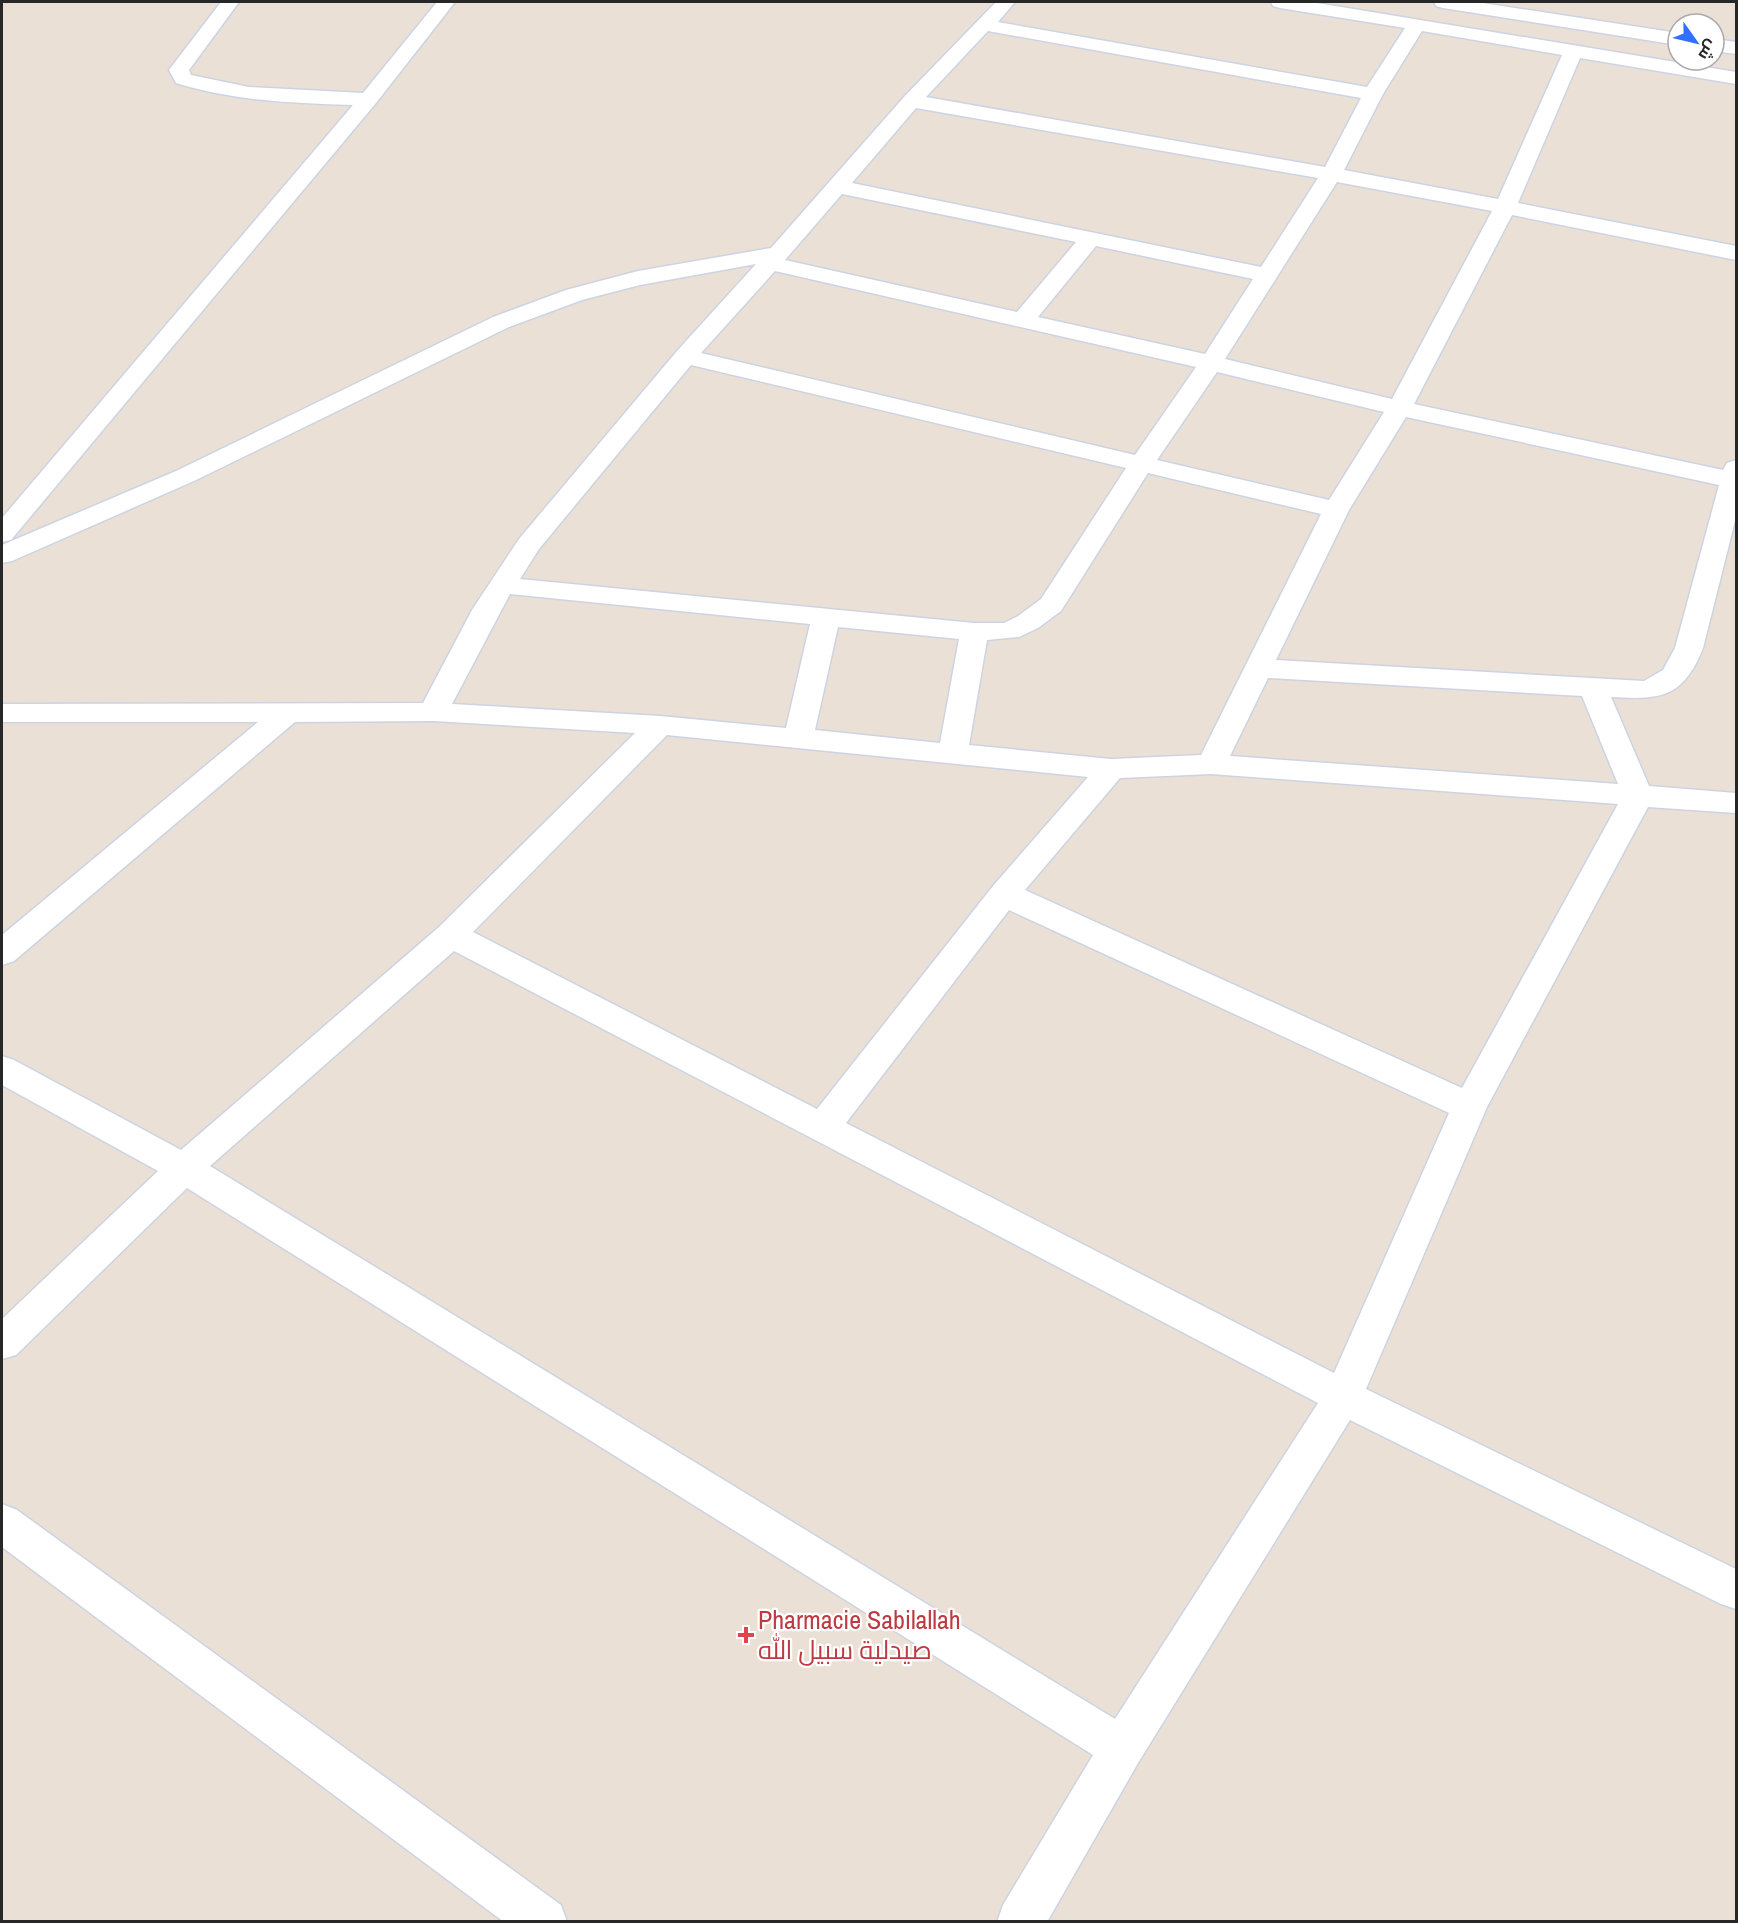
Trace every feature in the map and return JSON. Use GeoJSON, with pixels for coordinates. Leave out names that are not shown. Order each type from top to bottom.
{"type":"FeatureCollection","features":[{"type":"Feature","properties":{"kind":"street"},"geometry":{"type":"LineString","coordinates":[[230,2],[178,70],[183,79],[199,86],[236,91],[369,99]]}},
{"type":"Feature","properties":{"kind":"street"},"geometry":{"type":"LineString","coordinates":[[2,534],[369,99],[446,2]]}},
{"type":"Feature","properties":{"kind":"street"},"geometry":{"type":"LineString","coordinates":[[433,712],[502,585],[528,545],[685,356],[911,101],[1006,2]]}},
{"type":"Feature","properties":{"kind":"street"},"geometry":{"type":"LineString","coordinates":[[1281,2],[1737,78]]}},
{"type":"Feature","properties":{"kind":"street"},"geometry":{"type":"LineString","coordinates":[[1443,2],[1666,37]]}},
{"type":"Feature","properties":{"kind":"street"},"geometry":{"type":"LineString","coordinates":[[502,585],[974,632],[1009,631],[1028,622],[1051,605],[1142,464],[1211,363],[1332,173],[1373,94],[1417,24]]}},
{"type":"Feature","properties":{"kind":"street"},"geometry":{"type":"LineString","coordinates":[[985,25],[1373,94]]}},
{"type":"Feature","properties":{"kind":"street"},"geometry":{"type":"LineString","coordinates":[[1211,765],[1336,510],[1399,408],[1506,205],[1573,51]]}},
{"type":"Feature","properties":{"kind":"street"},"geometry":{"type":"LineString","coordinates":[[911,101],[1506,205],[1737,253]]}},
{"type":"Feature","properties":{"kind":"street"},"geometry":{"type":"LineString","coordinates":[[837,186],[1267,274]]}},
{"type":"Feature","properties":{"kind":"street"},"geometry":{"type":"LineString","coordinates":[[1022,321],[1091,238]]}},
{"type":"Feature","properties":{"kind":"street"},"geometry":{"type":"LineString","coordinates":[[2,555],[185,476],[501,322],[574,296],[638,278],[773,259],[1022,321],[1399,408],[1736,476],[1689,648],[1680,672],[1666,685],[1644,690],[1593,688],[1257,668]]}},
{"type":"Feature","properties":{"kind":"street"},"geometry":{"type":"LineString","coordinates":[[685,356],[1336,510]]}},
{"type":"Feature","properties":{"kind":"street"},"geometry":{"type":"LineString","coordinates":[[798,738],[826,617]]}},
{"type":"Feature","properties":{"kind":"street"},"geometry":{"type":"LineString","coordinates":[[953,753],[974,632]]}},
{"type":"Feature","properties":{"kind":"street"},"geometry":{"type":"LineString","coordinates":[[1593,688],[1638,796]]}},
{"type":"Feature","properties":{"kind":"street"},"geometry":{"type":"LineString","coordinates":[[2,952],[288,712]]}},
{"type":"Feature","properties":{"kind":"street"},"geometry":{"type":"LineString","coordinates":[[2,713],[433,712],[660,724],[1111,769],[1211,765],[1737,803]]}},
{"type":"Feature","properties":{"kind":"street"},"geometry":{"type":"LineString","coordinates":[[2,1343],[184,1168],[451,935],[660,724]]}},
{"type":"Feature","properties":{"kind":"street"},"geometry":{"type":"LineString","coordinates":[[823,1127],[1004,894],[1111,769]]}},
{"type":"Feature","properties":{"kind":"street"},"geometry":{"type":"LineString","coordinates":[[1020,1922],[1122,1748],[1342,1397],[1469,1107],[1638,796]]}},
{"type":"Feature","properties":{"kind":"street"},"geometry":{"type":"LineString","coordinates":[[1004,894],[1469,1107]]}},
{"type":"Feature","properties":{"kind":"street"},"geometry":{"type":"LineString","coordinates":[[451,935],[1342,1397],[1737,1590]]}},
{"type":"Feature","properties":{"kind":"street"},"geometry":{"type":"LineString","coordinates":[[2,1069],[184,1168],[1122,1748]]}},
{"type":"Feature","properties":{"kind":"street"},"geometry":{"type":"LineString","coordinates":[[2,1523],[544,1922]]}},
{"type":"Feature","properties":{"kind":"place","name":"Pharmacie Sabilallah صيدلية سبيل الله"},"geometry":{"type":"Point","coordinates":[746,1635]}}]}
